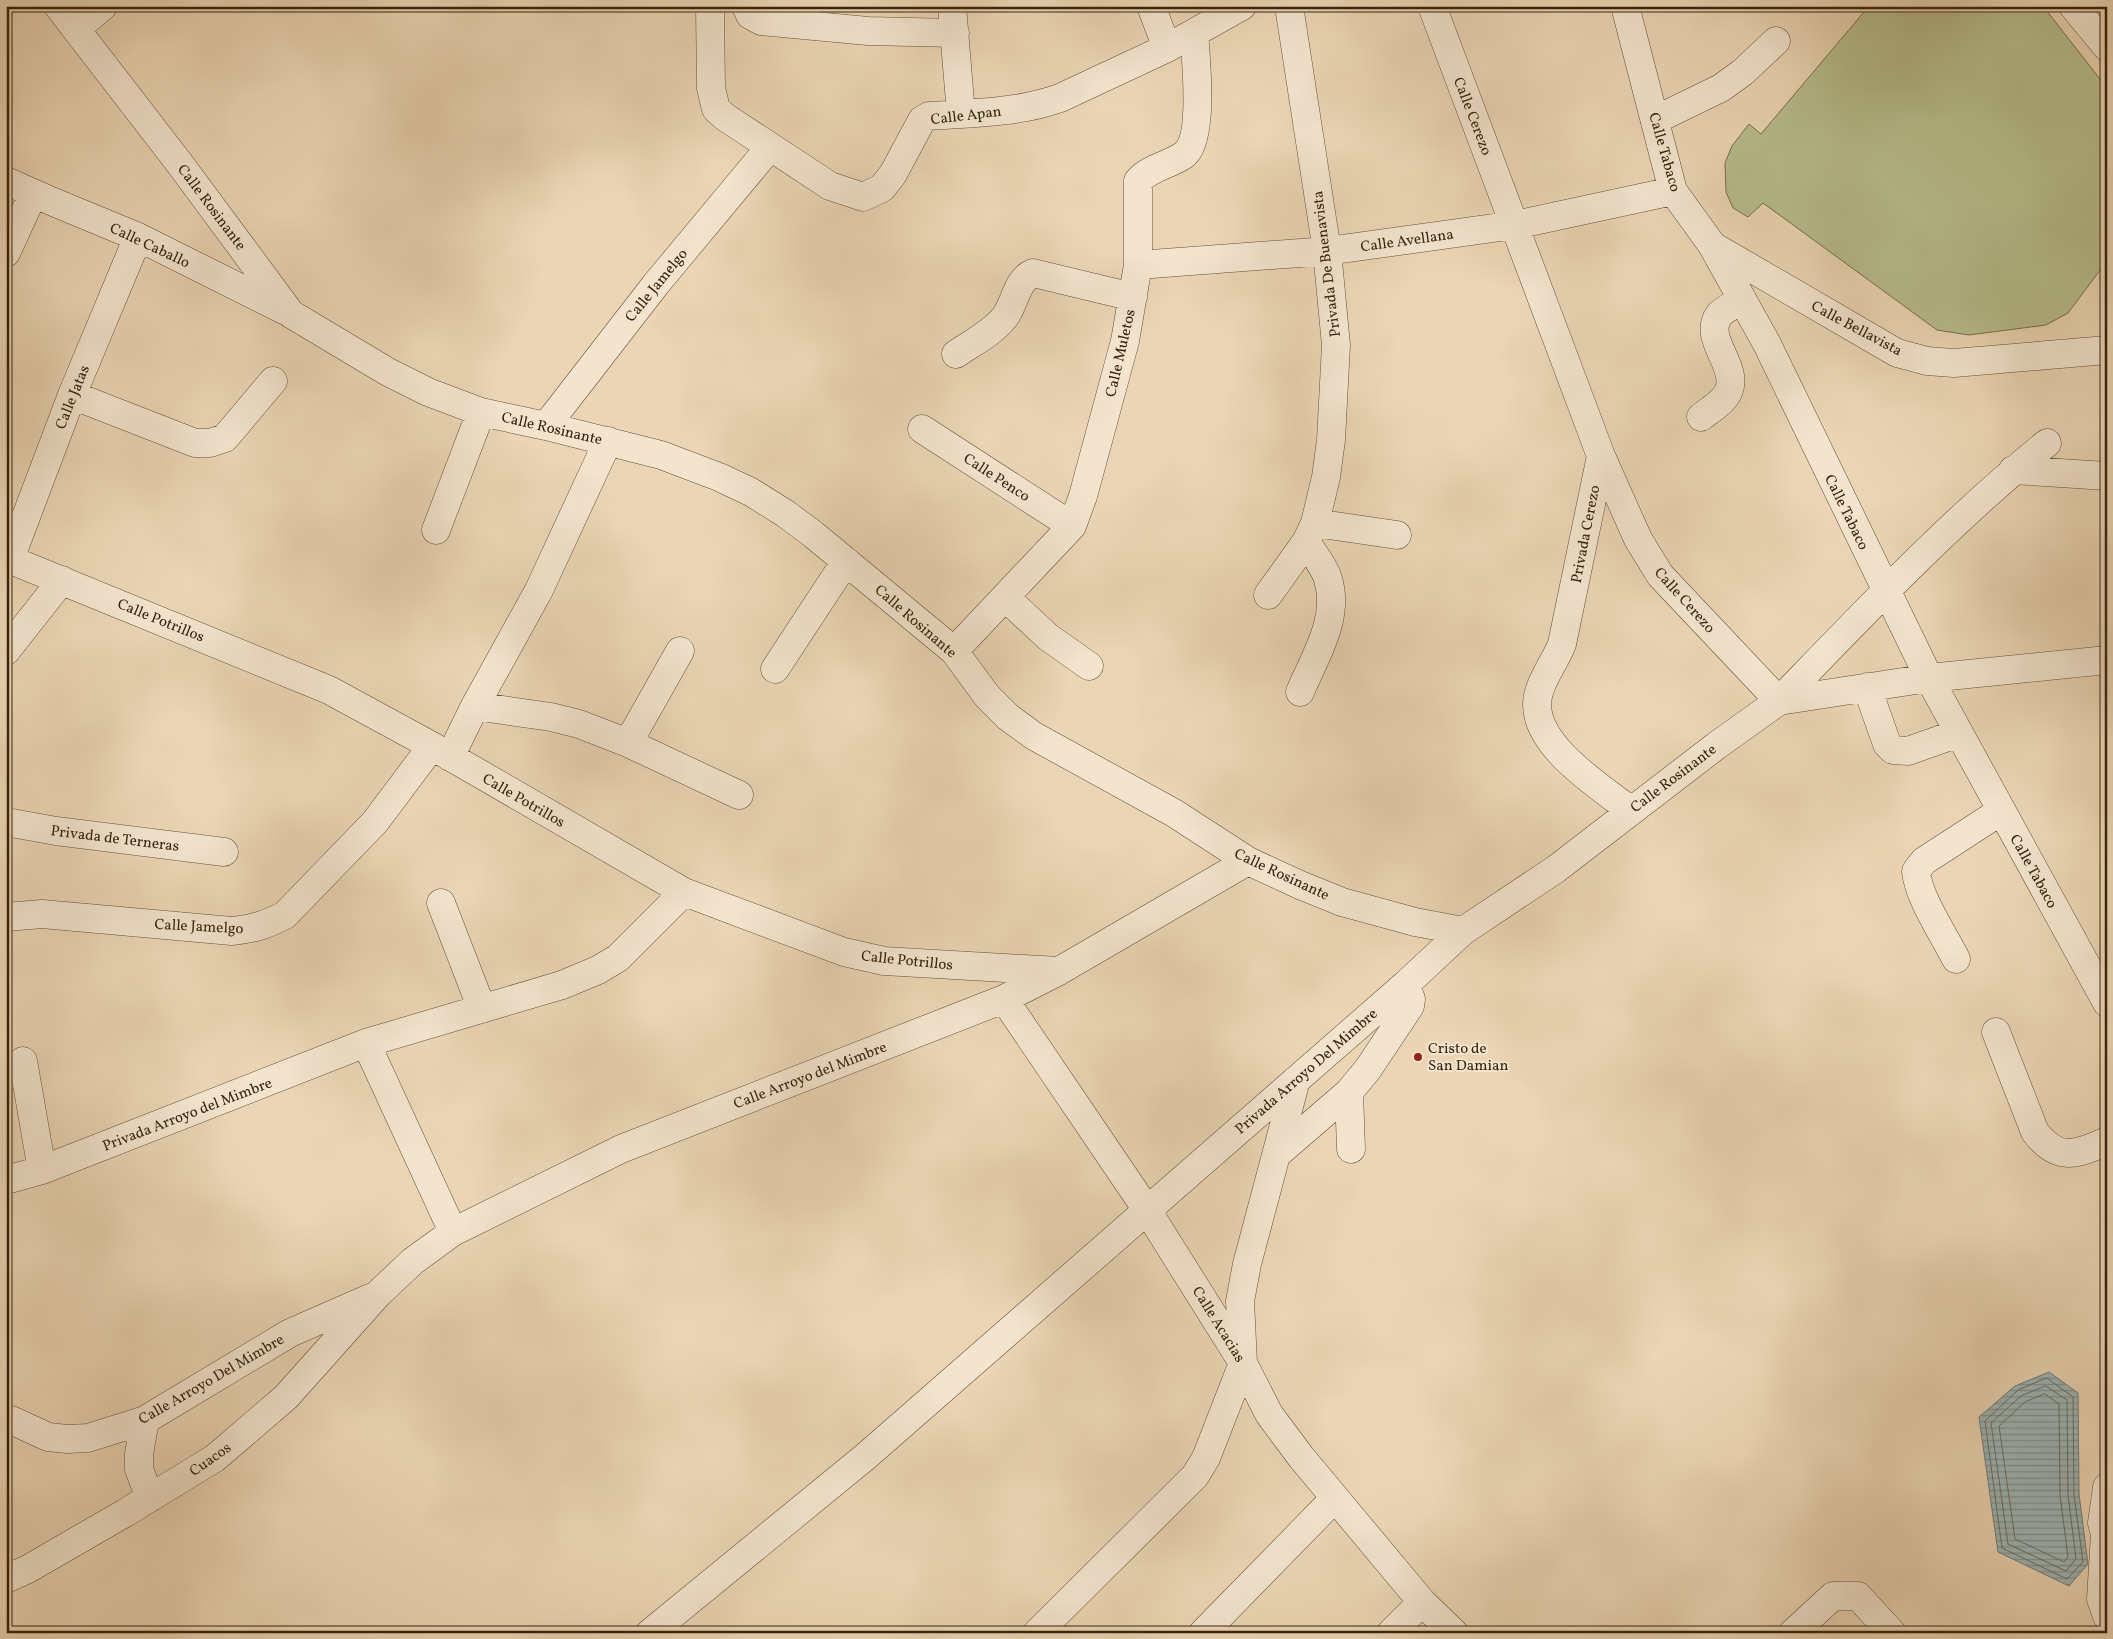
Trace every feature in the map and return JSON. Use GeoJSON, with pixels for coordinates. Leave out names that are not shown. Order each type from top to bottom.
{"type":"FeatureCollection","features":[{"type":"Feature","properties":{"kind":"street","name":"Calle Rosinante"},"geometry":{"type":"LineString","coordinates":[[58,6],[180,164],[292,314],[388,372],[428,392],[481,412],[661,455],[719,477],[751,492],[786,514],[954,651],[987,696],[1008,717],[1051,746],[1174,813],[1248,861],[1342,902],[1415,922],[1463,931],[1556,869],[1630,810],[1779,701],[1928,678]]}},
{"type":"Feature","properties":{"kind":"street"},"geometry":{"type":"LineString","coordinates":[[76,29],[103,6]]}},
{"type":"Feature","properties":{"kind":"street","name":"Calle Apan"},"geometry":{"type":"LineString","coordinates":[[710,6],[711,88],[716,109],[830,186],[863,197],[882,188],[893,174],[922,120],[929,116],[1041,105],[1086,87],[1166,48],[1242,6]]}},
{"type":"Feature","properties":{"kind":"street"},"geometry":{"type":"LineString","coordinates":[[746,6],[750,15],[760,21],[868,32],[955,33]]}},
{"type":"Feature","properties":{"kind":"street"},"geometry":{"type":"LineString","coordinates":[[952,6],[961,114]]}},
{"type":"Feature","properties":{"kind":"street"},"geometry":{"type":"LineString","coordinates":[[1151,6],[1166,48]]}},
{"type":"Feature","properties":{"kind":"street","name":"Privada De Buenavista"},"geometry":{"type":"LineString","coordinates":[[1268,595],[1311,533],[1326,477],[1331,440],[1336,346],[1327,251],[1289,6]]}},
{"type":"Feature","properties":{"kind":"street","name":"Calle Cerezo"},"geometry":{"type":"LineString","coordinates":[[1432,6],[1515,225]]}},
{"type":"Feature","properties":{"kind":"street","name":"Calle Tabaco"},"geometry":{"type":"LineString","coordinates":[[1625,6],[1673,191],[1712,245],[1767,344],[1928,678],[2107,1003]]}},
{"type":"Feature","properties":{"kind":"street"},"geometry":{"type":"LineString","coordinates":[[2073,6],[2107,48]]}},
{"type":"Feature","properties":{"kind":"street","name":"Calle Muletos"},"geometry":{"type":"LineString","coordinates":[[954,651],[1072,526],[1083,496],[1125,341],[1138,265],[1138,181],[1146,174],[1183,155],[1193,142],[1198,100],[1194,33]]}},
{"type":"Feature","properties":{"kind":"street"},"geometry":{"type":"LineString","coordinates":[[1655,120],[1721,88],[1743,72],[1776,41]]}},
{"type":"Feature","properties":{"kind":"street","name":"Calle Jamelgo"},"geometry":{"type":"LineString","coordinates":[[546,426],[656,284],[770,147]]}},
{"type":"Feature","properties":{"kind":"street","name":"Calle Caballo"},"geometry":{"type":"LineString","coordinates":[[6,181],[138,237],[292,314]]}},
{"type":"Feature","properties":{"kind":"street","name":"Calle Avellana"},"geometry":{"type":"LineString","coordinates":[[1138,265],[1327,251],[1515,225],[1673,191]]}},
{"type":"Feature","properties":{"kind":"street"},"geometry":{"type":"LineString","coordinates":[[6,253],[33,194]]}},
{"type":"Feature","properties":{"kind":"street"},"geometry":{"type":"LineString","coordinates":[[1515,225],[1601,456]]}},
{"type":"Feature","properties":{"kind":"street","name":"Calle Jatas"},"geometry":{"type":"LineString","coordinates":[[8,559],[72,395],[138,237]]}},
{"type":"Feature","properties":{"kind":"street","name":"Calle Bellavista"},"geometry":{"type":"LineString","coordinates":[[1712,245],[1897,352],[1927,361],[1954,363],[2107,350]]}},
{"type":"Feature","properties":{"kind":"street"},"geometry":{"type":"LineString","coordinates":[[956,354],[1003,320],[1011,308],[1024,278],[1033,273],[1133,297]]}},
{"type":"Feature","properties":{"kind":"street"},"geometry":{"type":"LineString","coordinates":[[1701,417],[1725,398],[1730,386],[1730,375],[1716,337],[1715,324],[1720,314],[1742,300]]}},
{"type":"Feature","properties":{"kind":"street"},"geometry":{"type":"LineString","coordinates":[[72,395],[195,443],[210,443],[225,438],[273,381]]}},
{"type":"Feature","properties":{"kind":"street"},"geometry":{"type":"LineString","coordinates":[[436,530],[481,412]]}},
{"type":"Feature","properties":{"kind":"street","name":"Calle Penco"},"geometry":{"type":"LineString","coordinates":[[922,429],[1072,526]]}},
{"type":"Feature","properties":{"kind":"street","name":"Calle Jamelgo"},"geometry":{"type":"LineString","coordinates":[[6,917],[42,914],[232,931],[256,928],[285,914],[441,751],[475,706],[539,590],[608,441]]}},
{"type":"Feature","properties":{"kind":"street"},"geometry":{"type":"LineString","coordinates":[[1779,701],[1885,591],[2013,470],[2047,443]]}},
{"type":"Feature","properties":{"kind":"street","name":"Calle Cerezo"},"geometry":{"type":"LineString","coordinates":[[1601,456],[1638,538],[1660,574],[1779,701]]}},
{"type":"Feature","properties":{"kind":"street","name":"Privada Cerezo"},"geometry":{"type":"LineString","coordinates":[[1601,456],[1562,644],[1556,659],[1541,683],[1537,710],[1543,730],[1556,748],[1630,810]]}},
{"type":"Feature","properties":{"kind":"street"},"geometry":{"type":"LineString","coordinates":[[2013,470],[2107,476]]}},
{"type":"Feature","properties":{"kind":"street"},"geometry":{"type":"LineString","coordinates":[[1300,692],[1328,626],[1332,601],[1327,577],[1311,533],[1398,535]]}},
{"type":"Feature","properties":{"kind":"street","name":"Calle Potrillos"},"geometry":{"type":"LineString","coordinates":[[8,559],[329,690],[441,751],[684,892],[844,952],[884,961],[1059,971]]}},
{"type":"Feature","properties":{"kind":"street"},"geometry":{"type":"LineString","coordinates":[[775,669],[846,561]]}},
{"type":"Feature","properties":{"kind":"street"},"geometry":{"type":"LineString","coordinates":[[6,651],[62,580]]}},
{"type":"Feature","properties":{"kind":"street"},"geometry":{"type":"LineString","coordinates":[[1005,597],[1048,637],[1089,666]]}},
{"type":"Feature","properties":{"kind":"street"},"geometry":{"type":"LineString","coordinates":[[628,744],[680,651]]}},
{"type":"Feature","properties":{"kind":"street"},"geometry":{"type":"LineString","coordinates":[[1928,678],[2107,660]]}},
{"type":"Feature","properties":{"kind":"street"},"geometry":{"type":"LineString","coordinates":[[1867,687],[1887,744],[1893,750],[1908,751],[1959,733]]}},
{"type":"Feature","properties":{"kind":"street"},"geometry":{"type":"LineString","coordinates":[[475,706],[551,717],[579,724],[628,744],[739,795]]}},
{"type":"Feature","properties":{"kind":"street"},"geometry":{"type":"LineString","coordinates":[[1956,959],[1920,888],[1916,871],[1924,861],[2001,811]]}},
{"type":"Feature","properties":{"kind":"street","name":"Privada de Terneras"},"geometry":{"type":"LineString","coordinates":[[6,822],[56,831],[224,852]]}},
{"type":"Feature","properties":{"kind":"street","name":"Calle Arroyo del Mimbre"},"geometry":{"type":"LineString","coordinates":[[378,1294],[413,1261],[453,1232],[621,1149],[1004,999],[1059,971],[1248,861]]}},
{"type":"Feature","properties":{"kind":"street","name":"Privada Arroyo del Mimbre"},"geometry":{"type":"LineString","coordinates":[[6,1180],[42,1170],[366,1044],[562,985],[598,970],[618,958],[684,892]]}},
{"type":"Feature","properties":{"kind":"street"},"geometry":{"type":"LineString","coordinates":[[441,903],[482,1009]]}},
{"type":"Feature","properties":{"kind":"street","name":"Privada Arroyo Del Mimbre"},"geometry":{"type":"LineString","coordinates":[[650,1633],[865,1457],[1296,1080],[1463,931]]}},
{"type":"Feature","properties":{"kind":"street"},"geometry":{"type":"LineString","coordinates":[[1276,1156],[1349,1092],[1368,1069],[1410,1006],[1411,999],[1405,984]]}},
{"type":"Feature","properties":{"kind":"street","name":"Calle Acacias"},"geometry":{"type":"LineString","coordinates":[[1004,999],[1147,1210],[1243,1363],[1269,1414],[1301,1457],[1422,1602],[1454,1633]]}},
{"type":"Feature","properties":{"kind":"street"},"geometry":{"type":"LineString","coordinates":[[1996,1032],[2035,1132],[2044,1143],[2059,1152],[2074,1154],[2107,1141]]}},
{"type":"Feature","properties":{"kind":"street"},"geometry":{"type":"LineString","coordinates":[[366,1044],[453,1232]]}},
{"type":"Feature","properties":{"kind":"street"},"geometry":{"type":"LineString","coordinates":[[23,1061],[42,1170]]}},
{"type":"Feature","properties":{"kind":"street"},"geometry":{"type":"LineString","coordinates":[[1037,1633],[1196,1476],[1206,1458],[1243,1363],[1240,1301],[1247,1264],[1296,1080]]}},
{"type":"Feature","properties":{"kind":"street"},"geometry":{"type":"LineString","coordinates":[[1349,1092],[1351,1149]]}},
{"type":"Feature","properties":{"kind":"street","name":"Calle Arroyo Del Mimbre"},"geometry":{"type":"LineString","coordinates":[[11,1420],[48,1436],[67,1439],[88,1438],[145,1420],[290,1333],[378,1294]]}},
{"type":"Feature","properties":{"kind":"street","name":"Cuacos"},"geometry":{"type":"LineString","coordinates":[[6,1579],[28,1569],[215,1458],[286,1397],[378,1294]]}},
{"type":"Feature","properties":{"kind":"street"},"geometry":{"type":"LineString","coordinates":[[145,1420],[139,1454],[139,1469],[150,1498]]}},
{"type":"Feature","properties":{"kind":"street"},"geometry":{"type":"LineString","coordinates":[[2107,1487],[2102,1523],[2105,1534],[2101,1599],[2107,1616]]}},
{"type":"Feature","properties":{"kind":"street"},"geometry":{"type":"LineString","coordinates":[[1203,1633],[1335,1498]]}},
{"type":"Feature","properties":{"kind":"street"},"geometry":{"type":"LineString","coordinates":[[1793,1633],[1833,1596],[1858,1596],[1892,1633]]}},
{"type":"Feature","properties":{"kind":"street"},"geometry":{"type":"LineString","coordinates":[[1391,1633],[1422,1602]]}},
{"type":"Feature","properties":{"kind":"green space"},"geometry":{"type":"Polygon","coordinates":[[[1869,6],[2043,6],[2107,88],[2107,258],[2104,265],[2068,313],[2046,325],[1969,335],[1937,330],[1763,203],[1748,217],[1733,208],[1726,192],[1725,163],[1732,146],[1749,124],[1761,134],[1869,6]]]}},
{"type":"Feature","properties":{"kind":"water"},"geometry":{"type":"Polygon","coordinates":[[[2049,1372],[2078,1393],[2079,1494],[2088,1564],[2069,1586],[1998,1552],[1979,1417],[2015,1386],[2049,1372]]]}},
{"type":"Feature","properties":{"kind":"place","name":"Cristo de San Damian"},"geometry":{"type":"Point","coordinates":[1418,1057]}}]}
